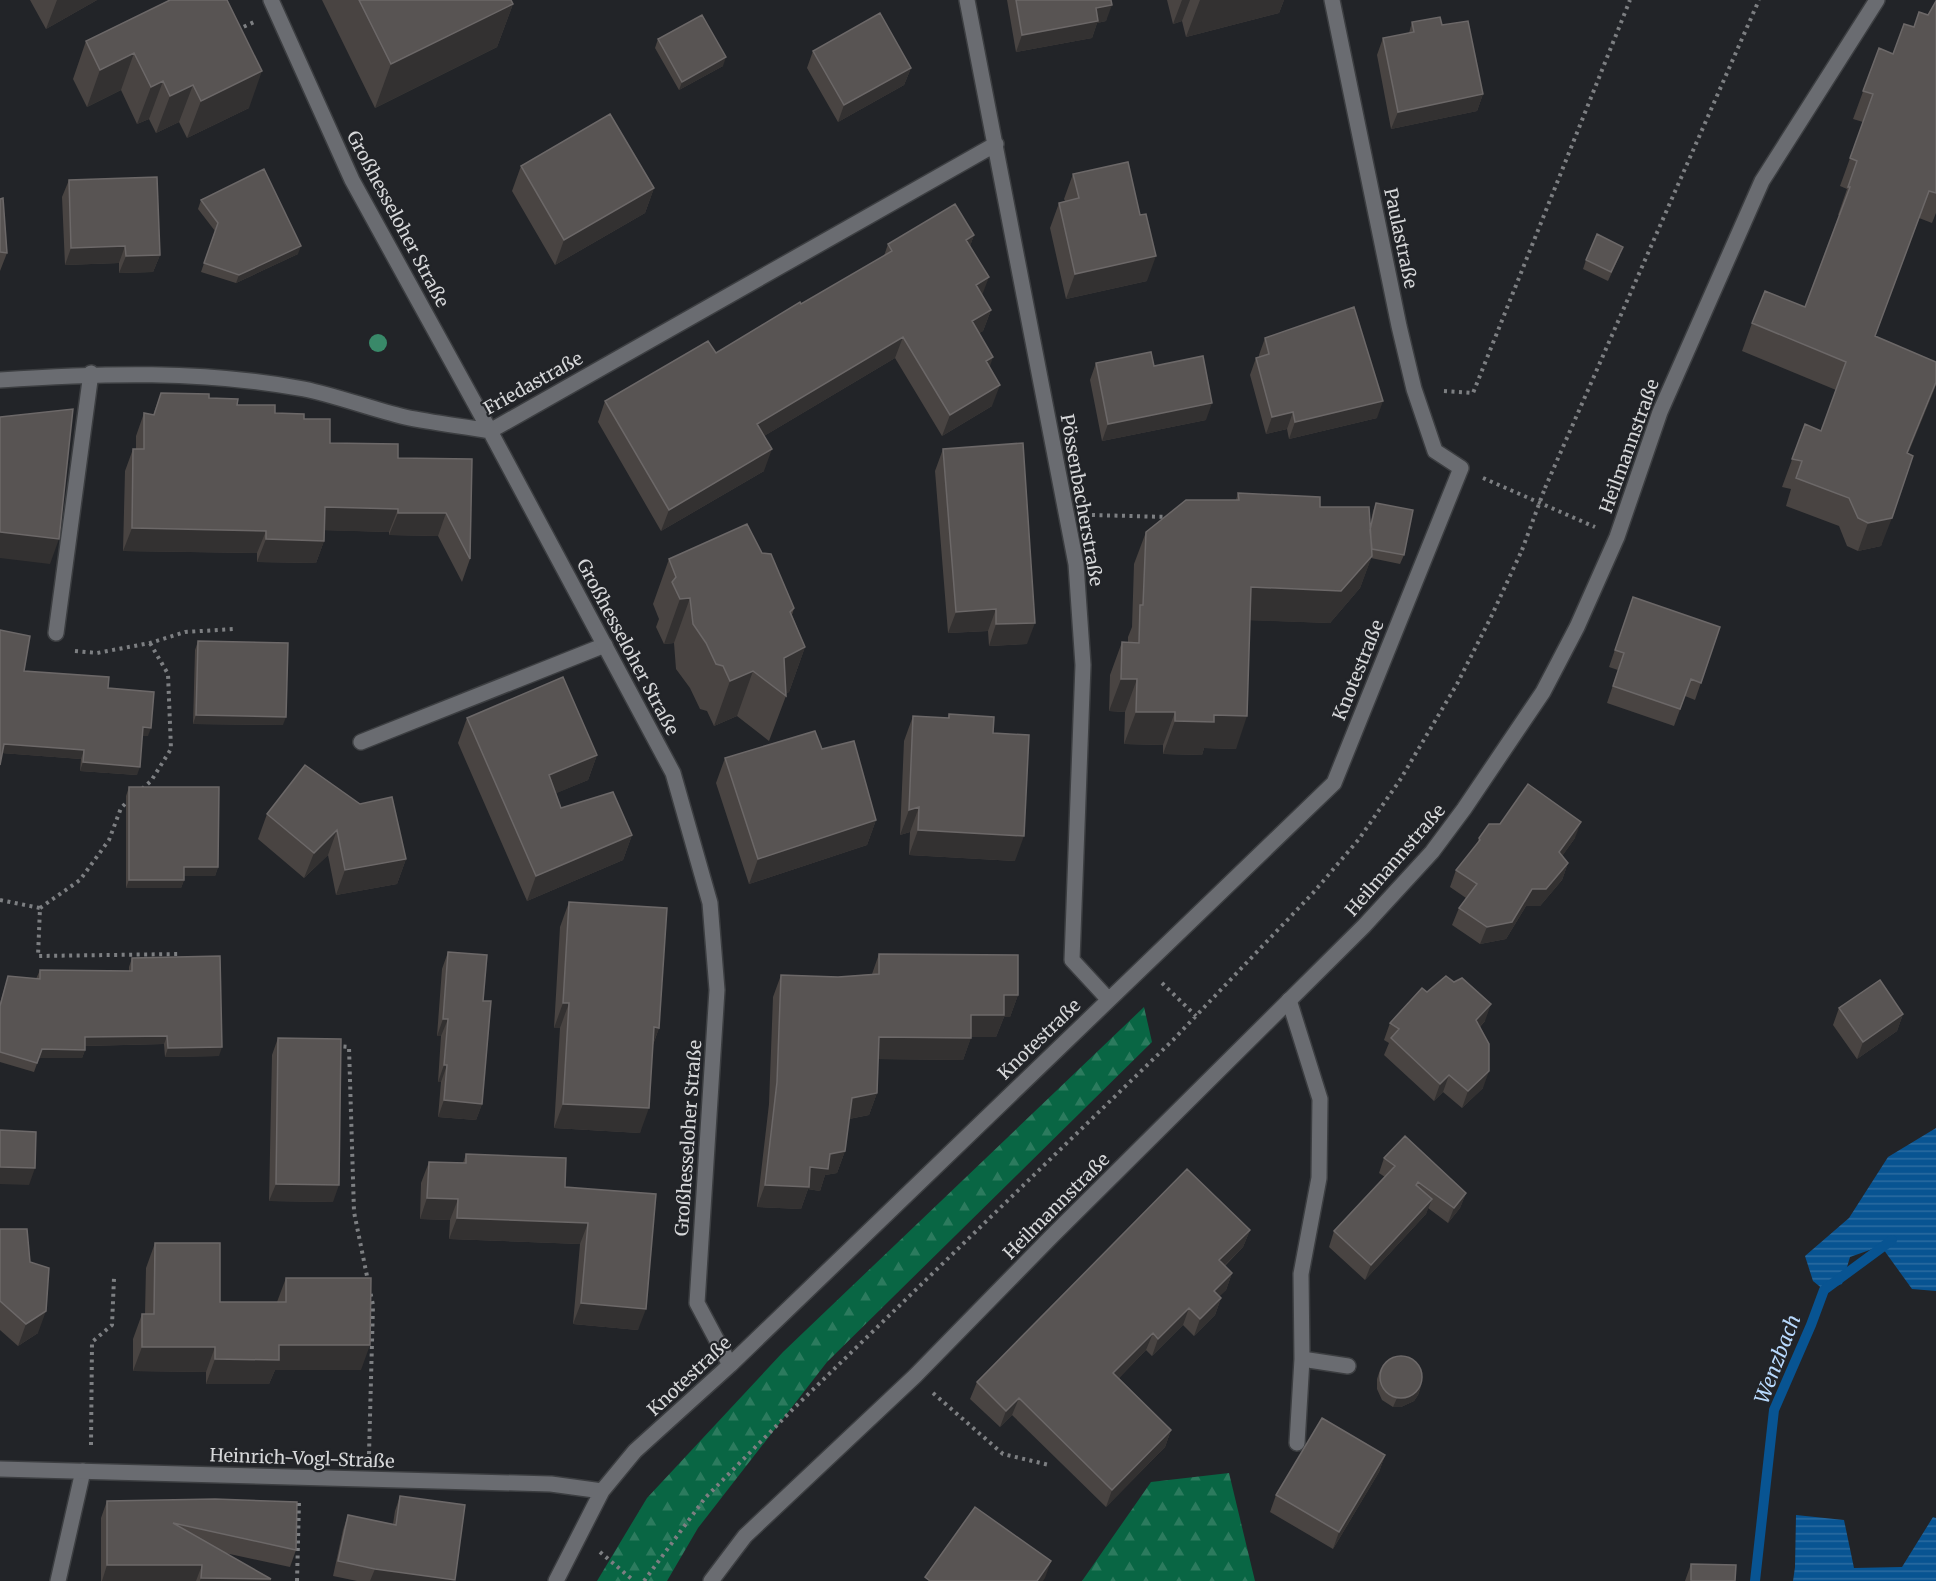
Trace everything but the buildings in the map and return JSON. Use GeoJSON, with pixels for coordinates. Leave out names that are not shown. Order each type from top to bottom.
{"type":"FeatureCollection","features":[{"type":"Feature","properties":{"kind":"street","name":"Pössenbacherstraße"},"geometry":{"type":"LineString","coordinates":[[967,0],[1076,564],[1083,665],[1072,960],[1108,999]]}},
{"type":"Feature","properties":{"kind":"street","name":"Paulastraße"},"geometry":{"type":"LineString","coordinates":[[1332,0],[1414,389],[1435,451],[1461,468]]}},
{"type":"Feature","properties":{"kind":"street","name":"Heilmannstraße"},"geometry":{"type":"LineString","coordinates":[[711,1581],[745,1536],[915,1376],[1364,926],[1425,860],[1464,809],[1543,692],[1577,627],[1617,537],[1660,412],[1762,182],[1877,0]]}},
{"type":"Feature","properties":{"kind":"street","name":"Großhesseloher Straße"},"geometry":{"type":"LineString","coordinates":[[274,6],[352,180],[490,431],[673,773],[710,903],[717,990],[698,1303],[730,1365]]}},
{"type":"Feature","properties":{"kind":"street","name":"Friedastraße"},"geometry":{"type":"LineString","coordinates":[[0,380],[91,374],[177,374],[304,389],[405,417],[490,431],[996,144]]}},
{"type":"Feature","properties":{"kind":"street"},"geometry":{"type":"LineString","coordinates":[[56,633],[91,374]]}},
{"type":"Feature","properties":{"kind":"street","name":"Knotestraße"},"geometry":{"type":"LineString","coordinates":[[556,1581],[602,1491],[635,1452],[730,1365],[1334,783],[1461,468]]}},
{"type":"Feature","properties":{"kind":"street"},"geometry":{"type":"LineString","coordinates":[[361,742],[605,645]]}},
{"type":"Feature","properties":{"kind":"street"},"geometry":{"type":"LineString","coordinates":[[1289,1000],[1320,1099],[1319,1178],[1301,1274],[1302,1359],[1297,1443]]}},
{"type":"Feature","properties":{"kind":"street"},"geometry":{"type":"LineString","coordinates":[[1302,1359],[1348,1366]]}},
{"type":"Feature","properties":{"kind":"street","name":"Heinrich-Vogl-Straße"},"geometry":{"type":"LineString","coordinates":[[0,1469],[552,1484],[602,1491]]}},
{"type":"Feature","properties":{"kind":"street"},"geometry":{"type":"LineString","coordinates":[[58,1581],[87,1471]]}},
{"type":"Feature","properties":{"kind":"path"},"geometry":{"type":"LineString","coordinates":[[1414,389],[1473,393],[1630,0]]}},
{"type":"Feature","properties":{"kind":"path"},"geometry":{"type":"LineString","coordinates":[[644,1581],[705,1498],[794,1408],[1196,1016],[1313,893],[1359,839],[1400,780],[1456,684],[1491,617],[1522,550],[1545,488],[1759,0]]}},
{"type":"Feature","properties":{"kind":"path"},"geometry":{"type":"LineString","coordinates":[[234,32],[274,6]]}},
{"type":"Feature","properties":{"kind":"path"},"geometry":{"type":"LineString","coordinates":[[1461,468],[1617,537]]}},
{"type":"Feature","properties":{"kind":"path"},"geometry":{"type":"LineString","coordinates":[[1067,515],[1173,517]]}},
{"type":"Feature","properties":{"kind":"path"},"geometry":{"type":"LineString","coordinates":[[56,633],[51,649],[97,653],[150,643],[185,632],[234,629]]}},
{"type":"Feature","properties":{"kind":"path"},"geometry":{"type":"LineString","coordinates":[[0,900],[40,908],[80,880],[109,840],[121,808],[151,781],[171,749],[168,674],[150,643]]}},
{"type":"Feature","properties":{"kind":"path"},"geometry":{"type":"LineString","coordinates":[[40,908],[38,956],[180,954]]}},
{"type":"Feature","properties":{"kind":"path"},"geometry":{"type":"LineString","coordinates":[[1145,966],[1196,1016]]}},
{"type":"Feature","properties":{"kind":"path"},"geometry":{"type":"LineString","coordinates":[[327,1046],[349,1047],[354,1212],[373,1305],[369,1480]]}},
{"type":"Feature","properties":{"kind":"path"},"geometry":{"type":"LineString","coordinates":[[87,1471],[92,1342],[112,1325],[114,1278]]}},
{"type":"Feature","properties":{"kind":"path"},"geometry":{"type":"LineString","coordinates":[[915,1376],[1003,1454],[1049,1465]]}},
{"type":"Feature","properties":{"kind":"path"},"geometry":{"type":"LineString","coordinates":[[297,1581],[300,1477]]}},
{"type":"Feature","properties":{"kind":"path"},"geometry":{"type":"LineString","coordinates":[[581,1534],[634,1581]]}},
{"type":"Feature","properties":{"kind":"green space"},"geometry":{"type":"Polygon","coordinates":[[[1144,1007],[1152,1042],[827,1362],[698,1528],[667,1581],[597,1581],[647,1498],[783,1352],[1144,1007]]]}},
{"type":"Feature","properties":{"kind":"green space"},"geometry":{"type":"Polygon","coordinates":[[[1229,1473],[1255,1581],[1082,1581],[1151,1482],[1229,1473]]]}},
{"type":"Feature","properties":{"kind":"water"},"geometry":{"type":"Polygon","coordinates":[[[1936,1128],[1936,1291],[1912,1289],[1881,1246],[1850,1257],[1842,1284],[1824,1290],[1813,1281],[1805,1256],[1849,1218],[1888,1157],[1936,1128]]]}},
{"type":"Feature","properties":{"kind":"water"},"geometry":{"type":"Polygon","coordinates":[[[1796,1515],[1844,1520],[1854,1568],[1902,1567],[1933,1517],[1936,1518],[1936,1581],[1793,1581],[1796,1515]]]}},
{"type":"Feature","properties":{"kind":"waterway","name":"Wenzbach"},"geometry":{"type":"LineString","coordinates":[[1755,1581],[1774,1410],[1824,1290],[1892,1240]]}}]}
